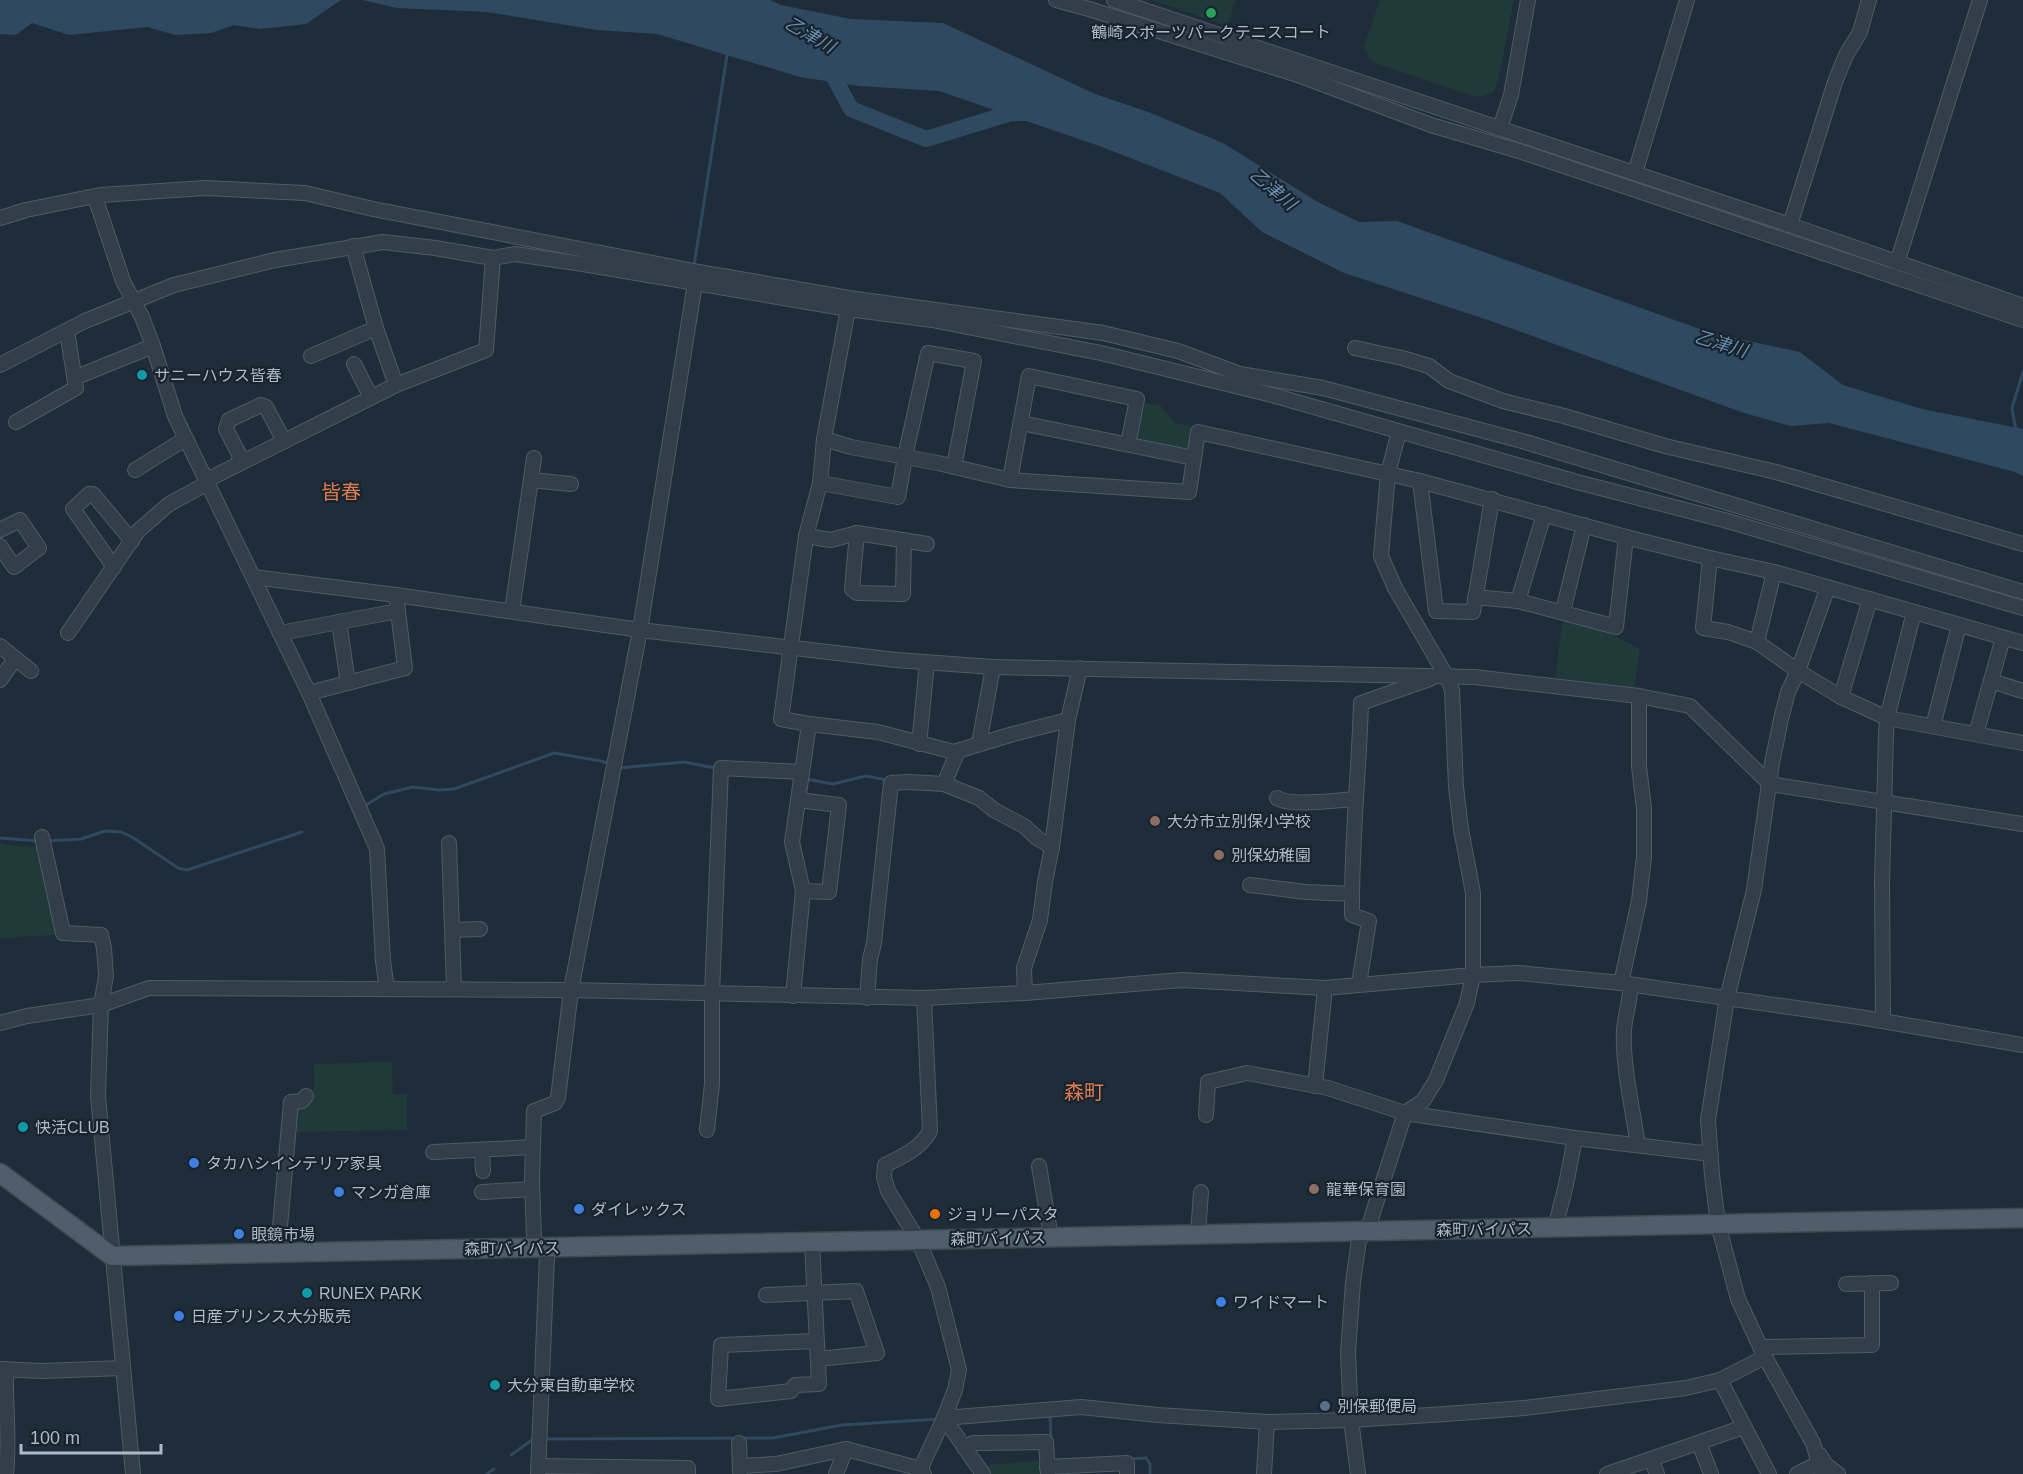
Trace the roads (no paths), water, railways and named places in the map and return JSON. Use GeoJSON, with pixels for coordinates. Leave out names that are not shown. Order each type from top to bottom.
{"type":"FeatureCollection","features":[{"type":"Feature","properties":{"kind":"main road"},"geometry":{"type":"LineString","coordinates":[[0,1173],[111,1256]]}},
{"type":"Feature","properties":{"kind":"main road","name":"森町バイパス"},"geometry":{"type":"LineString","coordinates":[[111,1256],[1198,1234],[1362,1236],[1555,1227],[2023,1218]]}},
{"type":"Feature","properties":{"kind":"street"},"geometry":{"type":"LineString","coordinates":[[1056,0],[1298,75],[1431,125],[1519,151],[2023,320]]}},
{"type":"Feature","properties":{"kind":"street"},"geometry":{"type":"LineString","coordinates":[[1114,0],[1790,225],[2023,306]]}},
{"type":"Feature","properties":{"kind":"street"},"geometry":{"type":"LineString","coordinates":[[1500,128],[1511,95],[1528,0]]}},
{"type":"Feature","properties":{"kind":"street"},"geometry":{"type":"LineString","coordinates":[[1635,173],[1687,0]]}},
{"type":"Feature","properties":{"kind":"street"},"geometry":{"type":"LineString","coordinates":[[1790,225],[1835,82],[1846,55],[1860,32],[1869,0]]}},
{"type":"Feature","properties":{"kind":"street"},"geometry":{"type":"LineString","coordinates":[[1897,263],[1980,0]]}},
{"type":"Feature","properties":{"kind":"street"},"geometry":{"type":"LineString","coordinates":[[0,218],[25,206],[95,197],[205,188],[304,193],[373,209],[694,271],[838,296],[1009,321],[1019,320],[1127,338],[1178,351],[1240,374],[1323,388],[1522,441],[2023,592]]}},
{"type":"Feature","properties":{"kind":"street"},"geometry":{"type":"LineString","coordinates":[[95,197],[123,281],[153,346],[175,416],[309,693],[376,849],[387,989]]}},
{"type":"Feature","properties":{"kind":"street"},"geometry":{"type":"LineString","coordinates":[[544,241],[583,264]]}},
{"type":"Feature","properties":{"kind":"street"},"geometry":{"type":"LineString","coordinates":[[0,365],[85,321],[174,285],[207,275],[383,242],[493,258],[515,254],[848,309],[933,320],[1101,352],[1272,395],[1577,482],[1724,520],[2023,608]]}},
{"type":"Feature","properties":{"kind":"street"},"geometry":{"type":"LineString","coordinates":[[354,246],[376,328],[396,384]]}},
{"type":"Feature","properties":{"kind":"street"},"geometry":{"type":"LineString","coordinates":[[68,633],[138,531],[157,513],[177,499],[238,464],[396,384],[486,350],[493,258]]}},
{"type":"Feature","properties":{"kind":"street"},"geometry":{"type":"LineString","coordinates":[[688,1474],[688,1468],[617,1471],[538,1470],[547,1256],[534,1240],[532,1189],[534,1111],[555,1103],[558,1098],[571,990],[640,630],[695,283]]}},
{"type":"Feature","properties":{"kind":"street"},"geometry":{"type":"LineString","coordinates":[[848,309],[824,439],[820,483],[806,536],[781,719],[878,732],[954,752],[1068,720]]}},
{"type":"Feature","properties":{"kind":"street"},"geometry":{"type":"LineString","coordinates":[[311,356],[376,328]]}},
{"type":"Feature","properties":{"kind":"street"},"geometry":{"type":"LineString","coordinates":[[16,422],[76,388],[67,331]]}},
{"type":"Feature","properties":{"kind":"street"},"geometry":{"type":"LineString","coordinates":[[74,378],[153,346]]}},
{"type":"Feature","properties":{"kind":"street"},"geometry":{"type":"LineString","coordinates":[[1355,348],[1429,366],[1449,381],[1503,401],[1564,416],[1665,446],[1807,481],[2023,544]]}},
{"type":"Feature","properties":{"kind":"street"},"geometry":{"type":"LineString","coordinates":[[820,483],[898,497],[928,353],[974,361],[954,467]]}},
{"type":"Feature","properties":{"kind":"street"},"geometry":{"type":"LineString","coordinates":[[354,364],[371,397]]}},
{"type":"Feature","properties":{"kind":"street"},"geometry":{"type":"LineString","coordinates":[[1010,480],[1029,376],[1137,399],[1128,444]]}},
{"type":"Feature","properties":{"kind":"street"},"geometry":{"type":"LineString","coordinates":[[238,464],[240,456],[226,429],[229,420],[261,405],[266,406],[284,441]]}},
{"type":"Feature","properties":{"kind":"street"},"geometry":{"type":"LineString","coordinates":[[1021,423],[1194,458]]}},
{"type":"Feature","properties":{"kind":"street"},"geometry":{"type":"LineString","coordinates":[[824,439],[851,447],[1010,480],[1189,492],[1198,432],[1388,473],[1492,499],[1626,537],[1774,572],[2023,643]]}},
{"type":"Feature","properties":{"kind":"street"},"geometry":{"type":"LineString","coordinates":[[1358,1474],[1351,1420],[1348,1353],[1362,1236],[1369,1225],[1405,1113],[1423,1101],[1436,1080],[1467,1002],[1473,975],[1473,893],[1456,787],[1452,690],[1442,677],[1395,588],[1381,556],[1388,473],[1399,432]]}},
{"type":"Feature","properties":{"kind":"street"},"geometry":{"type":"LineString","coordinates":[[135,470],[186,439]]}},
{"type":"Feature","properties":{"kind":"street"},"geometry":{"type":"LineString","coordinates":[[512,611],[534,458]]}},
{"type":"Feature","properties":{"kind":"street"},"geometry":{"type":"LineString","coordinates":[[531,480],[571,484]]}},
{"type":"Feature","properties":{"kind":"street"},"geometry":{"type":"LineString","coordinates":[[1420,481],[1436,611],[1473,612],[1492,499]]}},
{"type":"Feature","properties":{"kind":"street"},"geometry":{"type":"LineString","coordinates":[[114,567],[73,509],[89,494],[93,494],[132,541]]}},
{"type":"Feature","properties":{"kind":"street"},"geometry":{"type":"LineString","coordinates":[[1518,601],[1544,514]]}},
{"type":"Feature","properties":{"kind":"street"},"geometry":{"type":"LineString","coordinates":[[0,530],[20,520],[39,548],[14,567],[0,546]]}},
{"type":"Feature","properties":{"kind":"street"},"geometry":{"type":"LineString","coordinates":[[1563,611],[1584,525]]}},
{"type":"Feature","properties":{"kind":"street"},"geometry":{"type":"LineString","coordinates":[[806,536],[831,540],[857,533],[927,544]]}},
{"type":"Feature","properties":{"kind":"street"},"geometry":{"type":"LineString","coordinates":[[857,533],[852,589],[857,593],[903,594],[904,540]]}},
{"type":"Feature","properties":{"kind":"street"},"geometry":{"type":"LineString","coordinates":[[1475,597],[1518,601],[1563,611],[1616,627],[1626,537]]}},
{"type":"Feature","properties":{"kind":"street"},"geometry":{"type":"LineString","coordinates":[[1710,558],[1703,628],[1728,632],[1757,642],[1798,671],[1841,697],[1887,717],[2023,743]]}},
{"type":"Feature","properties":{"kind":"street"},"geometry":{"type":"LineString","coordinates":[[1757,642],[1774,572]]}},
{"type":"Feature","properties":{"kind":"street"},"geometry":{"type":"LineString","coordinates":[[253,577],[396,594],[640,630],[927,663],[993,667],[1481,678],[1639,696],[1689,706],[1770,784],[2023,824]]}},
{"type":"Feature","properties":{"kind":"street"},"geometry":{"type":"LineString","coordinates":[[1828,587],[1798,671],[1788,692],[1781,719],[1754,890],[1726,998],[1708,1120],[1718,1224],[1738,1299],[1763,1352],[1826,1465],[1838,1474]]}},
{"type":"Feature","properties":{"kind":"street"},"geometry":{"type":"LineString","coordinates":[[309,693],[405,668],[396,594]]}},
{"type":"Feature","properties":{"kind":"street"},"geometry":{"type":"LineString","coordinates":[[1841,697],[1870,599]]}},
{"type":"Feature","properties":{"kind":"street"},"geometry":{"type":"LineString","coordinates":[[280,633],[398,611]]}},
{"type":"Feature","properties":{"kind":"street"},"geometry":{"type":"LineString","coordinates":[[1883,1021],[1883,801],[1887,717],[1914,612]]}},
{"type":"Feature","properties":{"kind":"street"},"geometry":{"type":"LineString","coordinates":[[339,622],[348,683]]}},
{"type":"Feature","properties":{"kind":"street"},"geometry":{"type":"LineString","coordinates":[[1933,726],[1959,625]]}},
{"type":"Feature","properties":{"kind":"street"},"geometry":{"type":"LineString","coordinates":[[1976,734],[2003,638]]}},
{"type":"Feature","properties":{"kind":"street"},"geometry":{"type":"LineString","coordinates":[[0,646],[32,671]]}},
{"type":"Feature","properties":{"kind":"street"},"geometry":{"type":"LineString","coordinates":[[0,680],[15,659]]}},
{"type":"Feature","properties":{"kind":"street"},"geometry":{"type":"LineString","coordinates":[[919,744],[927,663]]}},
{"type":"Feature","properties":{"kind":"street"},"geometry":{"type":"LineString","coordinates":[[979,744],[993,667]]}},
{"type":"Feature","properties":{"kind":"street"},"geometry":{"type":"LineString","coordinates":[[1025,993],[1024,968],[1040,920],[1068,720],[1080,668]]}},
{"type":"Feature","properties":{"kind":"street"},"geometry":{"type":"LineString","coordinates":[[1359,984],[1369,921],[1352,915],[1355,799],[1360,755],[1361,703],[1442,677]]}},
{"type":"Feature","properties":{"kind":"street"},"geometry":{"type":"LineString","coordinates":[[1991,681],[2023,691]]}},
{"type":"Feature","properties":{"kind":"street"},"geometry":{"type":"LineString","coordinates":[[1638,1145],[1625,1057],[1624,1030],[1631,995],[1626,984],[1644,857],[1639,696]]}},
{"type":"Feature","properties":{"kind":"street"},"geometry":{"type":"LineString","coordinates":[[793,996],[803,891],[792,842],[809,724]]}},
{"type":"Feature","properties":{"kind":"street"},"geometry":{"type":"LineString","coordinates":[[944,783],[958,751]]}},
{"type":"Feature","properties":{"kind":"street"},"geometry":{"type":"LineString","coordinates":[[707,1130],[712,1084],[712,994],[721,768],[802,772]]}},
{"type":"Feature","properties":{"kind":"street"},"geometry":{"type":"LineString","coordinates":[[867,998],[891,783],[944,783],[979,798],[994,810],[1024,826],[1052,847]]}},
{"type":"Feature","properties":{"kind":"street"},"geometry":{"type":"LineString","coordinates":[[1277,798],[1281,801],[1292,802],[1355,799]]}},
{"type":"Feature","properties":{"kind":"street"},"geometry":{"type":"LineString","coordinates":[[798,801],[839,805],[829,892],[803,891]]}},
{"type":"Feature","properties":{"kind":"street"},"geometry":{"type":"LineString","coordinates":[[42,840],[63,933],[101,936],[104,948],[106,976],[101,1005],[98,1096],[111,1256],[133,1474]]}},
{"type":"Feature","properties":{"kind":"street"},"geometry":{"type":"LineString","coordinates":[[449,843],[454,989]]}},
{"type":"Feature","properties":{"kind":"street"},"geometry":{"type":"LineString","coordinates":[[1251,885],[1306,892],[1352,894]]}},
{"type":"Feature","properties":{"kind":"street"},"geometry":{"type":"LineString","coordinates":[[452,930],[480,929]]}},
{"type":"Feature","properties":{"kind":"street"},"geometry":{"type":"LineString","coordinates":[[0,1023],[27,1016],[101,1005],[149,988],[571,990],[924,998],[1025,993],[1182,980],[1325,988],[1518,973],[1626,984],[1726,998],[1883,1021],[2023,1045]]}},
{"type":"Feature","properties":{"kind":"street"},"geometry":{"type":"LineString","coordinates":[[1315,1086],[1325,988]]}},
{"type":"Feature","properties":{"kind":"street"},"geometry":{"type":"LineString","coordinates":[[740,1443],[740,1470],[784,1468],[846,1449],[891,1468],[921,1472],[944,1418],[960,1370],[938,1287],[924,1259],[918,1240],[888,1191],[883,1171],[885,1166],[924,1142],[930,1131],[924,998]]}},
{"type":"Feature","properties":{"kind":"street"},"geometry":{"type":"LineString","coordinates":[[1206,1115],[1209,1082],[1247,1073],[1315,1086],[1405,1113],[1575,1138],[1711,1154]]}},
{"type":"Feature","properties":{"kind":"street"},"geometry":{"type":"LineString","coordinates":[[281,1252],[280,1226],[291,1102],[302,1101],[306,1096]]}},
{"type":"Feature","properties":{"kind":"street"},"geometry":{"type":"LineString","coordinates":[[1555,1227],[1575,1138]]}},
{"type":"Feature","properties":{"kind":"street"},"geometry":{"type":"LineString","coordinates":[[433,1152],[533,1147]]}},
{"type":"Feature","properties":{"kind":"street"},"geometry":{"type":"LineString","coordinates":[[482,1150],[483,1171]]}},
{"type":"Feature","properties":{"kind":"street"},"geometry":{"type":"LineString","coordinates":[[1039,1166],[1051,1237]]}},
{"type":"Feature","properties":{"kind":"street"},"geometry":{"type":"LineString","coordinates":[[482,1192],[532,1189]]}},
{"type":"Feature","properties":{"kind":"street"},"geometry":{"type":"LineString","coordinates":[[1198,1234],[1201,1192]]}},
{"type":"Feature","properties":{"kind":"street"},"geometry":{"type":"LineString","coordinates":[[812,1242],[814,1293],[817,1341],[818,1359],[819,1384],[795,1385],[791,1391],[718,1399],[720,1345],[817,1341]]}},
{"type":"Feature","properties":{"kind":"street"},"geometry":{"type":"LineString","coordinates":[[944,1418],[1081,1407],[1267,1422],[1351,1420],[1524,1408],[1686,1388],[1719,1380],[1763,1352],[1872,1345],[1872,1283]]}},
{"type":"Feature","properties":{"kind":"street"},"geometry":{"type":"LineString","coordinates":[[1846,1284],[1891,1283]]}},
{"type":"Feature","properties":{"kind":"street"},"geometry":{"type":"LineString","coordinates":[[766,1295],[856,1292],[877,1353],[818,1359]]}},
{"type":"Feature","properties":{"kind":"street"},"geometry":{"type":"LineString","coordinates":[[6,1474],[8,1453],[3,1369],[42,1371],[122,1368]]}},
{"type":"Feature","properties":{"kind":"street"},"geometry":{"type":"LineString","coordinates":[[1719,1380],[1769,1474]]}},
{"type":"Feature","properties":{"kind":"street"},"geometry":{"type":"LineString","coordinates":[[944,1418],[983,1474]]}},
{"type":"Feature","properties":{"kind":"street"},"geometry":{"type":"LineString","coordinates":[[1264,1474],[1267,1422]]}},
{"type":"Feature","properties":{"kind":"street"},"geometry":{"type":"LineString","coordinates":[[1607,1474],[1744,1427]]}},
{"type":"Feature","properties":{"kind":"street"},"geometry":{"type":"LineString","coordinates":[[965,1449],[973,1443],[1046,1443],[1047,1470],[1127,1463],[1127,1474]]}},
{"type":"Feature","properties":{"kind":"street"},"geometry":{"type":"LineString","coordinates":[[1699,1443],[1711,1474]]}},
{"type":"Feature","properties":{"kind":"street"},"geometry":{"type":"LineString","coordinates":[[1797,1474],[1821,1468],[1814,1443]]}},
{"type":"Feature","properties":{"kind":"street"},"geometry":{"type":"LineString","coordinates":[[836,1474],[846,1449]]}},
{"type":"Feature","properties":{"kind":"street"},"geometry":{"type":"LineString","coordinates":[[1651,1459],[1657,1474]]}},
{"type":"Feature","properties":{"kind":"water"},"geometry":{"type":"Polygon","coordinates":[[[0,0],[341,0],[306,24],[260,29],[234,25],[211,33],[175,35],[147,27],[69,35],[32,23],[16,35],[0,34],[0,0]]]}},
{"type":"Feature","properties":{"kind":"water"},"geometry":{"type":"Polygon","coordinates":[[[362,0],[770,0],[781,5],[851,19],[943,23],[1095,94],[1151,113],[1223,143],[1318,202],[1359,222],[1397,221],[1711,333],[1800,352],[1843,385],[1922,409],[2023,429],[2023,476],[1829,423],[1790,426],[1741,412],[1488,320],[1344,273],[1262,232],[1220,193],[1102,147],[939,91],[859,86],[800,77],[657,34],[597,30],[487,12],[397,8],[362,0]]]}},
{"type":"Feature","properties":{"kind":"waterway"},"geometry":{"type":"LineString","coordinates":[[694,266],[727,55]]}},
{"type":"Feature","properties":{"kind":"waterway","name":"乙津川"},"geometry":{"type":"LineString","coordinates":[[828,66],[851,109],[926,139],[1011,113],[1027,113]]}},
{"type":"Feature","properties":{"kind":"waterway"},"geometry":{"type":"LineString","coordinates":[[2016,431],[2012,408],[2023,372]]}},
{"type":"Feature","properties":{"kind":"waterway"},"geometry":{"type":"LineString","coordinates":[[363,807],[384,794],[413,787],[454,789],[554,753],[610,764]]}},
{"type":"Feature","properties":{"kind":"waterway"},"geometry":{"type":"LineString","coordinates":[[619,768],[684,762],[715,768]]}},
{"type":"Feature","properties":{"kind":"waterway"},"geometry":{"type":"LineString","coordinates":[[806,779],[833,784],[866,776],[887,780]]}},
{"type":"Feature","properties":{"kind":"waterway"},"geometry":{"type":"LineString","coordinates":[[46,841],[81,839],[105,831],[121,832],[178,868],[187,870],[302,832]]}},
{"type":"Feature","properties":{"kind":"waterway"},"geometry":{"type":"LineString","coordinates":[[0,838],[39,841]]}},
{"type":"Feature","properties":{"kind":"waterway"},"geometry":{"type":"LineString","coordinates":[[1050,1414],[1051,1440]]}},
{"type":"Feature","properties":{"kind":"waterway"},"geometry":{"type":"LineString","coordinates":[[543,1439],[773,1438],[842,1425],[939,1419]]}},
{"type":"Feature","properties":{"kind":"waterway"},"geometry":{"type":"LineString","coordinates":[[511,1455],[536,1439]]}},
{"type":"Feature","properties":{"kind":"waterway"},"geometry":{"type":"LineString","coordinates":[[1129,1459],[1146,1458],[1150,1464],[1150,1474]]}},
{"type":"Feature","properties":{"kind":"waterway"},"geometry":{"type":"LineString","coordinates":[[487,1474],[494,1469]]}},
{"type":"Feature","properties":{"kind":"place","name":"鶴崎スポーツパークテニスコート"},"geometry":{"type":"Point","coordinates":[1211,13]}},
{"type":"Feature","properties":{"kind":"place","name":"サニーハウス皆春"},"geometry":{"type":"Point","coordinates":[142,375]}},
{"type":"Feature","properties":{"kind":"place","name":"大分市立別保小学校"},"geometry":{"type":"Point","coordinates":[1155,821]}},
{"type":"Feature","properties":{"kind":"place","name":"別保幼稚園"},"geometry":{"type":"Point","coordinates":[1219,855]}},
{"type":"Feature","properties":{"kind":"place","name":"快活CLUB"},"geometry":{"type":"Point","coordinates":[23,1127]}},
{"type":"Feature","properties":{"kind":"place","name":"タカハシインテリア家具"},"geometry":{"type":"Point","coordinates":[194,1163]}},
{"type":"Feature","properties":{"kind":"place","name":"龍華保育園"},"geometry":{"type":"Point","coordinates":[1314,1189]}},
{"type":"Feature","properties":{"kind":"place","name":"マンガ倉庫"},"geometry":{"type":"Point","coordinates":[339,1192]}},
{"type":"Feature","properties":{"kind":"place","name":"ダイレックス"},"geometry":{"type":"Point","coordinates":[579,1209]}},
{"type":"Feature","properties":{"kind":"place","name":"ジョリーパスタ"},"geometry":{"type":"Point","coordinates":[935,1214]}},
{"type":"Feature","properties":{"kind":"place","name":"眼鏡市場"},"geometry":{"type":"Point","coordinates":[239,1234]}},
{"type":"Feature","properties":{"kind":"place","name":"RUNEX PARK"},"geometry":{"type":"Point","coordinates":[307,1293]}},
{"type":"Feature","properties":{"kind":"place","name":"ワイドマート"},"geometry":{"type":"Point","coordinates":[1221,1302]}},
{"type":"Feature","properties":{"kind":"place","name":"日産プリンス大分販売"},"geometry":{"type":"Point","coordinates":[179,1316]}},
{"type":"Feature","properties":{"kind":"place","name":"大分東自動車学校"},"geometry":{"type":"Point","coordinates":[495,1385]}},
{"type":"Feature","properties":{"kind":"place","name":"別保郵便局"},"geometry":{"type":"Point","coordinates":[1325,1406]}},
{"type":"Feature","properties":{"kind":"district","name":"皆春"},"geometry":{"type":"Point","coordinates":[341,492]}},
{"type":"Feature","properties":{"kind":"district","name":"森町"},"geometry":{"type":"Point","coordinates":[1084,1092]}}]}
